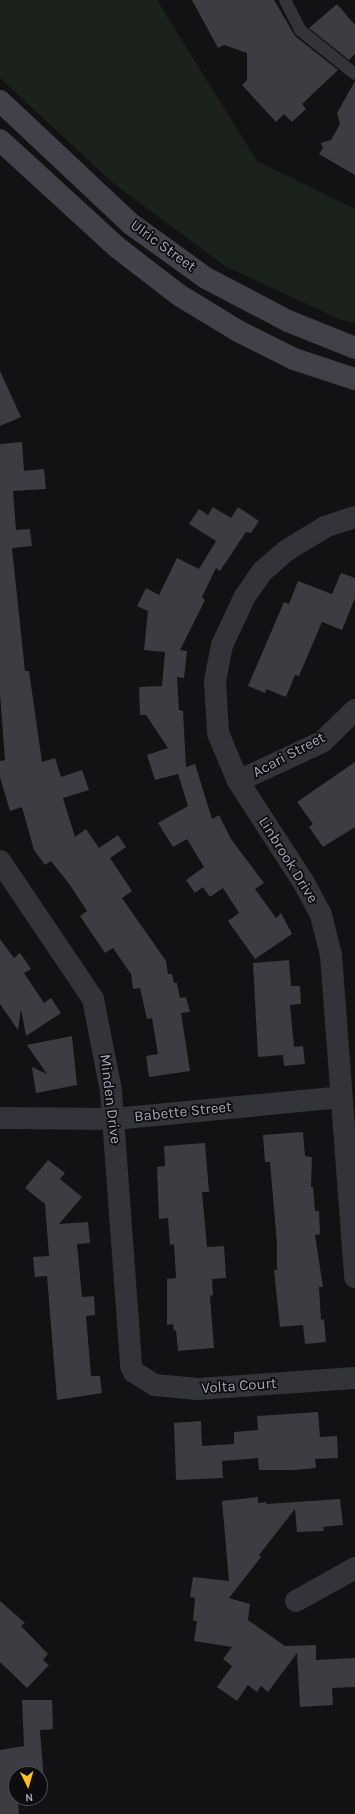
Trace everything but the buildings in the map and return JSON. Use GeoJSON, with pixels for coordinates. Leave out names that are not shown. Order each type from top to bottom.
{"type":"FeatureCollection","features":[{"type":"Feature","properties":{"kind":"main road","name":"Ulric Street"},"geometry":{"type":"LineString","coordinates":[[0,101],[131,224],[206,278],[288,321],[355,348]]}},
{"type":"Feature","properties":{"kind":"main road","name":"Ulric Street"},"geometry":{"type":"LineString","coordinates":[[0,140],[118,248],[179,295],[238,331],[294,359],[355,379]]}},
{"type":"Feature","properties":{"kind":"street","name":"Linbrook Drive"},"geometry":{"type":"LineString","coordinates":[[355,517],[325,527],[286,550],[262,572],[245,596],[222,645],[215,682],[218,733],[238,781],[304,882],[321,915],[331,955],[355,1277]]}},
{"type":"Feature","properties":{"kind":"street","name":"Acari Street"},"geometry":{"type":"LineString","coordinates":[[238,781],[322,742],[355,710]]}},
{"type":"Feature","properties":{"kind":"street","name":"Minden Drive"},"geometry":{"type":"LineString","coordinates":[[0,861],[93,999],[102,1037],[114,1119],[131,1366]]}},
{"type":"Feature","properties":{"kind":"street","name":"Babette Street"},"geometry":{"type":"LineString","coordinates":[[0,1118],[114,1119],[341,1097]]}},
{"type":"Feature","properties":{"kind":"street","name":"Volta Court"},"geometry":{"type":"LineString","coordinates":[[131,1366],[134,1372],[156,1385],[198,1389],[355,1378]]}},
{"type":"Feature","properties":{"kind":"street"},"geometry":{"type":"LineString","coordinates":[[296,1601],[355,1568]]}},
{"type":"Feature","properties":{"kind":"lane"},"geometry":{"type":"LineString","coordinates":[[286,0],[300,30],[355,74]]}},
{"type":"Feature","properties":{"kind":"shaded area"},"geometry":{"type":"Polygon","coordinates":[[[0,0],[157,0],[257,161],[355,209],[355,323],[339,319],[225,266],[113,183],[0,78],[0,0]]]}}]}
